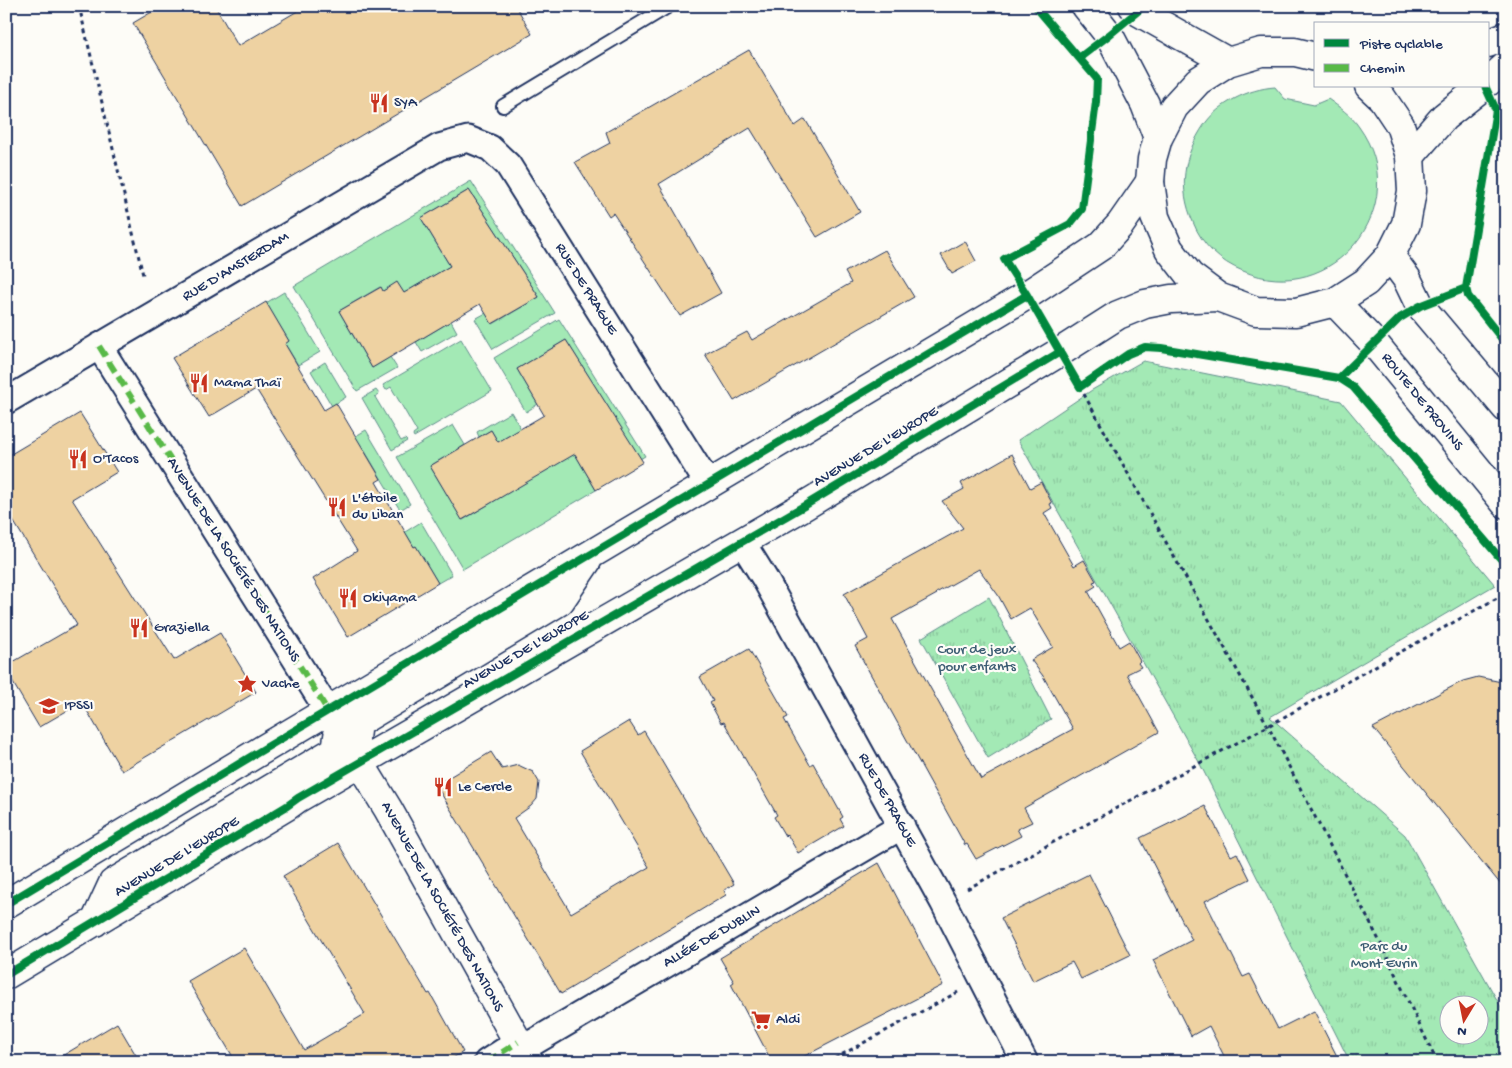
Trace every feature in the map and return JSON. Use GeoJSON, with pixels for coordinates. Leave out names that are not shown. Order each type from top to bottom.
{"type":"FeatureCollection","features":[{"type":"Feature","properties":{"kind":"main road"},"geometry":{"type":"LineString","coordinates":[[1086,6],[1110,35],[1145,104],[1158,138]]}},
{"type":"Feature","properties":{"kind":"main road"},"geometry":{"type":"LineString","coordinates":[[1133,6],[1139,12],[1228,62]]}},
{"type":"Feature","properties":{"kind":"main road"},"geometry":{"type":"LineString","coordinates":[[1490,42],[1506,36]]}},
{"type":"Feature","properties":{"kind":"main road"},"geometry":{"type":"LineString","coordinates":[[1314,56],[1296,52],[1261,52],[1228,62],[1198,81],[1174,106],[1158,138],[1152,159],[1150,182],[1155,217],[1168,249],[1190,276],[1218,297],[1256,311],[1296,312],[1335,302],[1366,282],[1390,256],[1406,224],[1412,191],[1410,156],[1400,126],[1382,98],[1372,88]]}},
{"type":"Feature","properties":{"kind":"main road"},"geometry":{"type":"LineString","coordinates":[[1490,80],[1506,66]]}},
{"type":"Feature","properties":{"kind":"main road"},"geometry":{"type":"LineString","coordinates":[[1410,156],[1444,117],[1480,88]]}},
{"type":"Feature","properties":{"kind":"main road"},"geometry":{"type":"LineString","coordinates":[[6,904],[333,720],[592,553],[1027,296],[1101,246],[1120,224],[1150,182]]}},
{"type":"Feature","properties":{"kind":"main road"},"geometry":{"type":"LineString","coordinates":[[1390,256],[1407,279],[1420,306],[1506,408]]}},
{"type":"Feature","properties":{"kind":"main road","name":"AVENUE DE L'EUROPE"},"geometry":{"type":"LineString","coordinates":[[6,975],[287,806],[356,759],[428,722],[804,506],[1118,315],[1145,304],[1171,299],[1218,297]]}},
{"type":"Feature","properties":{"kind":"main road","name":"ROUTE DE PROVINS"},"geometry":{"type":"LineString","coordinates":[[1335,302],[1375,344],[1506,504]]}},
{"type":"Feature","properties":{"kind":"main road"},"geometry":{"type":"LineString","coordinates":[[356,759],[357,723],[560,601],[592,553]]}},
{"type":"Feature","properties":{"kind":"main road"},"geometry":{"type":"LineString","coordinates":[[95,922],[114,883],[336,750],[333,720]]}},
{"type":"Feature","properties":{"kind":"main road","name":"AVENUE DE LA SOCIÉTÉ DES NATIONS"},"geometry":{"type":"LineString","coordinates":[[333,720],[388,808],[523,1051]]}},
{"type":"Feature","properties":{"kind":"street","name":"RUE D'AMSTERDAM"},"geometry":{"type":"LineString","coordinates":[[6,401],[439,147],[468,139]]}},
{"type":"Feature","properties":{"kind":"street","name":"RUE DE PRAGUE"},"geometry":{"type":"LineString","coordinates":[[468,139],[490,148],[508,165],[708,484]]}},
{"type":"Feature","properties":{"kind":"street","name":"AVENUE DE LA SOCIÉTÉ DES NATIONS"},"geometry":{"type":"LineString","coordinates":[[99,346],[333,720]]}},
{"type":"Feature","properties":{"kind":"street","name":"RUE DE PRAGUE"},"geometry":{"type":"LineString","coordinates":[[742,542],[902,826],[1026,1062]]}},
{"type":"Feature","properties":{"kind":"street","name":"ALLÉE DE DUBLIN"},"geometry":{"type":"LineString","coordinates":[[487,1062],[523,1051],[902,826]]}},
{"type":"Feature","properties":{"kind":"lane"},"geometry":{"type":"LineString","coordinates":[[503,106],[669,6]]}},
{"type":"Feature","properties":{"kind":"path"},"geometry":{"type":"LineString","coordinates":[[79,6],[143,275]]}},
{"type":"Feature","properties":{"kind":"path"},"geometry":{"type":"LineString","coordinates":[[1060,352],[1268,726],[1381,944],[1437,1062]]}},
{"type":"Feature","properties":{"kind":"path"},"geometry":{"type":"LineString","coordinates":[[1080,387],[1088,382]]}},
{"type":"Feature","properties":{"kind":"path"},"geometry":{"type":"LineString","coordinates":[[943,902],[1268,726],[1506,593]]}},
{"type":"Feature","properties":{"kind":"path"},"geometry":{"type":"LineString","coordinates":[[828,1062],[983,978]]}},
{"type":"Feature","properties":{"kind":"green space"},"geometry":{"type":"Polygon","coordinates":[[[1275,87],[1285,99],[1314,105],[1328,99],[1349,115],[1359,127],[1374,157],[1377,188],[1371,217],[1356,243],[1334,263],[1307,276],[1276,279],[1243,271],[1219,258],[1213,252],[1201,238],[1193,222],[1185,197],[1184,185],[1187,160],[1191,148],[1210,117],[1226,104],[1245,94],[1275,87]]]}},
{"type":"Feature","properties":{"kind":"green space"},"geometry":{"type":"Polygon","coordinates":[[[471,181],[555,313],[493,349],[475,319],[486,313],[493,324],[539,297],[469,190],[421,218],[450,266],[404,293],[397,283],[383,291],[380,287],[339,311],[372,368],[390,357],[397,368],[357,391],[294,286],[471,181]]]}},
{"type":"Feature","properties":{"kind":"green space"},"geometry":{"type":"Polygon","coordinates":[[[284,292],[320,352],[298,365],[285,344],[289,341],[266,303],[284,292]]]}},
{"type":"Feature","properties":{"kind":"green space"},"geometry":{"type":"Polygon","coordinates":[[[559,319],[645,456],[640,459],[566,340],[517,369],[538,404],[526,412],[494,358],[559,319]]]}},
{"type":"Feature","properties":{"kind":"green space"},"geometry":{"type":"Polygon","coordinates":[[[451,321],[457,332],[422,352],[416,342],[451,321]]]}},
{"type":"Feature","properties":{"kind":"green space"},"geometry":{"type":"Polygon","coordinates":[[[461,339],[492,391],[414,437],[413,435],[417,432],[391,387],[386,390],[383,385],[461,339]]]}},
{"type":"Feature","properties":{"kind":"green space","name":"Parc du Mont Evrin"},"geometry":{"type":"Polygon","coordinates":[[[1143,361],[1341,401],[1495,585],[1270,717],[1405,835],[1506,1016],[1506,1062],[1350,1062],[1199,762],[1018,440],[1092,390],[1143,361]]]}},
{"type":"Feature","properties":{"kind":"green space"},"geometry":{"type":"Polygon","coordinates":[[[325,362],[346,397],[332,406],[311,371],[325,362]]]}},
{"type":"Feature","properties":{"kind":"green space"},"geometry":{"type":"Polygon","coordinates":[[[376,390],[379,394],[375,397],[401,441],[405,439],[407,441],[392,450],[362,398],[376,390]]]}},
{"type":"Feature","properties":{"kind":"green space"},"geometry":{"type":"Polygon","coordinates":[[[511,412],[521,429],[498,442],[491,430],[479,437],[477,432],[511,412]]]}},
{"type":"Feature","properties":{"kind":"green space"},"geometry":{"type":"Polygon","coordinates":[[[453,425],[465,445],[430,466],[463,520],[574,452],[596,490],[463,569],[397,457],[453,425]]]}},
{"type":"Feature","properties":{"kind":"green space"},"geometry":{"type":"Polygon","coordinates":[[[366,430],[410,504],[400,510],[363,448],[354,437],[366,430]]]}},
{"type":"Feature","properties":{"kind":"green space"},"geometry":{"type":"Polygon","coordinates":[[[421,522],[452,575],[438,583],[405,532],[421,522]]]}},
{"type":"Feature","properties":{"kind":"green space","name":"Cour de jeux pour enfants"},"geometry":{"type":"Polygon","coordinates":[[[989,597],[1051,719],[988,758],[921,638],[989,597]]]}},
{"type":"Feature","properties":{"kind":"building"},"geometry":{"type":"Polygon","coordinates":[[[162,6],[215,6],[238,46],[306,6],[516,6],[532,34],[242,206],[133,23],[162,6]]]}},
{"type":"Feature","properties":{"kind":"building"},"geometry":{"type":"Polygon","coordinates":[[[749,50],[795,126],[805,119],[860,212],[817,237],[750,128],[659,184],[721,293],[680,316],[613,213],[609,216],[575,162],[610,143],[606,132],[749,50]]]}},
{"type":"Feature","properties":{"kind":"building"},"geometry":{"type":"Polygon","coordinates":[[[469,190],[539,297],[492,324],[480,304],[372,368],[339,311],[381,287],[383,291],[397,282],[404,293],[450,266],[421,218],[469,190]]]}},
{"type":"Feature","properties":{"kind":"building"},"geometry":{"type":"Polygon","coordinates":[[[965,241],[976,261],[952,274],[941,255],[965,241]]]}},
{"type":"Feature","properties":{"kind":"building"},"geometry":{"type":"Polygon","coordinates":[[[885,250],[914,297],[734,401],[705,354],[747,332],[752,340],[851,283],[845,272],[885,250]]]}},
{"type":"Feature","properties":{"kind":"building"},"geometry":{"type":"Polygon","coordinates":[[[266,302],[289,341],[285,344],[324,410],[336,403],[381,479],[376,482],[414,547],[416,546],[438,583],[348,637],[313,579],[357,551],[256,389],[209,417],[172,358],[266,302]]]}},
{"type":"Feature","properties":{"kind":"building"},"geometry":{"type":"Polygon","coordinates":[[[566,340],[643,462],[596,490],[575,454],[462,520],[430,466],[491,430],[498,442],[544,415],[517,369],[566,340]]]}},
{"type":"Feature","properties":{"kind":"building"},"geometry":{"type":"Polygon","coordinates":[[[80,413],[117,472],[72,499],[174,660],[220,633],[256,692],[122,771],[82,702],[39,727],[6,671],[6,666],[77,625],[6,509],[6,457],[80,413]]]}},
{"type":"Feature","properties":{"kind":"building"},"geometry":{"type":"Polygon","coordinates":[[[1012,454],[1030,488],[1041,482],[1052,503],[1050,504],[1052,508],[1044,513],[1074,566],[1084,560],[1096,581],[1093,582],[1096,586],[1088,591],[1119,647],[1129,641],[1140,661],[1138,663],[1141,667],[1127,674],[1159,732],[1024,808],[1032,822],[1017,829],[1021,836],[976,859],[967,844],[965,845],[855,646],[868,639],[844,594],[963,528],[942,501],[964,489],[961,483],[1012,454]],[[979,569],[892,619],[981,779],[1073,729],[1043,676],[1031,660],[1053,647],[1030,608],[1011,619],[998,595],[979,569]]]}},
{"type":"Feature","properties":{"kind":"building"},"geometry":{"type":"Polygon","coordinates":[[[749,649],[788,717],[784,719],[810,765],[813,763],[843,817],[840,819],[844,826],[798,853],[774,817],[777,815],[724,722],[721,723],[710,703],[713,701],[700,677],[749,649]]]}},
{"type":"Feature","properties":{"kind":"building"},"geometry":{"type":"Polygon","coordinates":[[[1478,677],[1506,683],[1506,891],[1373,728],[1463,681],[1478,677]]]}},
{"type":"Feature","properties":{"kind":"building"},"geometry":{"type":"Polygon","coordinates":[[[629,721],[638,735],[644,731],[734,884],[724,890],[726,895],[561,994],[436,785],[491,752],[502,769],[518,765],[533,772],[539,782],[537,799],[531,806],[514,818],[571,913],[649,867],[580,751],[629,721]]]}},
{"type":"Feature","properties":{"kind":"building"},"geometry":{"type":"Polygon","coordinates":[[[1205,806],[1231,856],[1237,853],[1250,879],[1205,901],[1243,977],[1250,974],[1278,1029],[1314,1011],[1340,1062],[1227,1062],[1209,1026],[1191,1036],[1153,960],[1192,940],[1140,838],[1205,806]]]}},
{"type":"Feature","properties":{"kind":"building"},"geometry":{"type":"Polygon","coordinates":[[[338,843],[428,994],[430,993],[463,1052],[446,1062],[236,1062],[188,981],[244,948],[304,1050],[365,1014],[283,876],[338,843]]]}},
{"type":"Feature","properties":{"kind":"building"},"geometry":{"type":"Polygon","coordinates":[[[879,863],[943,985],[793,1062],[772,1062],[731,984],[734,982],[720,958],[879,863]]]}},
{"type":"Feature","properties":{"kind":"building"},"geometry":{"type":"Polygon","coordinates":[[[1089,874],[1130,955],[1081,979],[1072,962],[1033,981],[1001,918],[1089,874]]]}},
{"type":"Feature","properties":{"kind":"building"},"geometry":{"type":"Polygon","coordinates":[[[117,1023],[140,1062],[52,1062],[117,1023]]]}},
{"type":"Feature","properties":{"kind":"marked path"},"geometry":{"type":"LineString","coordinates":[[99,346],[328,711]]}},
{"type":"Feature","properties":{"kind":"marked path"},"geometry":{"type":"LineString","coordinates":[[487,1062],[518,1042]]}},
{"type":"Feature","properties":{"kind":"cycle path"},"geometry":{"type":"LineString","coordinates":[[1035,6],[1079,58]]}},
{"type":"Feature","properties":{"kind":"cycle path"},"geometry":{"type":"LineString","coordinates":[[1144,6],[1079,58],[1097,79],[1096,102],[1082,209],[1070,224],[1004,259],[1080,387],[1128,354],[1145,347],[1161,348],[1339,378],[1353,387],[1506,565]]}},
{"type":"Feature","properties":{"kind":"cycle path"},"geometry":{"type":"LineString","coordinates":[[1486,88],[1496,110],[1466,288],[1468,296],[1506,344]]}},
{"type":"Feature","properties":{"kind":"cycle path"},"geometry":{"type":"LineString","coordinates":[[1339,378],[1400,318],[1420,306],[1466,288]]}},
{"type":"Feature","properties":{"kind":"cycle path"},"geometry":{"type":"LineString","coordinates":[[6,904],[1027,295]]}},
{"type":"Feature","properties":{"kind":"cycle path"},"geometry":{"type":"LineString","coordinates":[[6,975],[298,798],[804,506],[1060,352]]}},
{"type":"Feature","properties":{"kind":"place","name":"SYA"},"geometry":{"type":"Point","coordinates":[379,103]}},
{"type":"Feature","properties":{"kind":"place","name":"Mama Thaï"},"geometry":{"type":"Point","coordinates":[199,383]}},
{"type":"Feature","properties":{"kind":"place","name":"O'Tacos"},"geometry":{"type":"Point","coordinates":[78,459]}},
{"type":"Feature","properties":{"kind":"place","name":"L'étoile du Liban"},"geometry":{"type":"Point","coordinates":[337,507]}},
{"type":"Feature","properties":{"kind":"place","name":"Okiyama"},"geometry":{"type":"Point","coordinates":[348,598]}},
{"type":"Feature","properties":{"kind":"place","name":"Graziella"},"geometry":{"type":"Point","coordinates":[139,628]}},
{"type":"Feature","properties":{"kind":"place","name":"Vache"},"geometry":{"type":"Point","coordinates":[247,684]}},
{"type":"Feature","properties":{"kind":"place","name":"IPSSI"},"geometry":{"type":"Point","coordinates":[49,706]}},
{"type":"Feature","properties":{"kind":"place","name":"Le Cercle"},"geometry":{"type":"Point","coordinates":[443,787]}},
{"type":"Feature","properties":{"kind":"place","name":"Aldi"},"geometry":{"type":"Point","coordinates":[761,1020]}}]}
